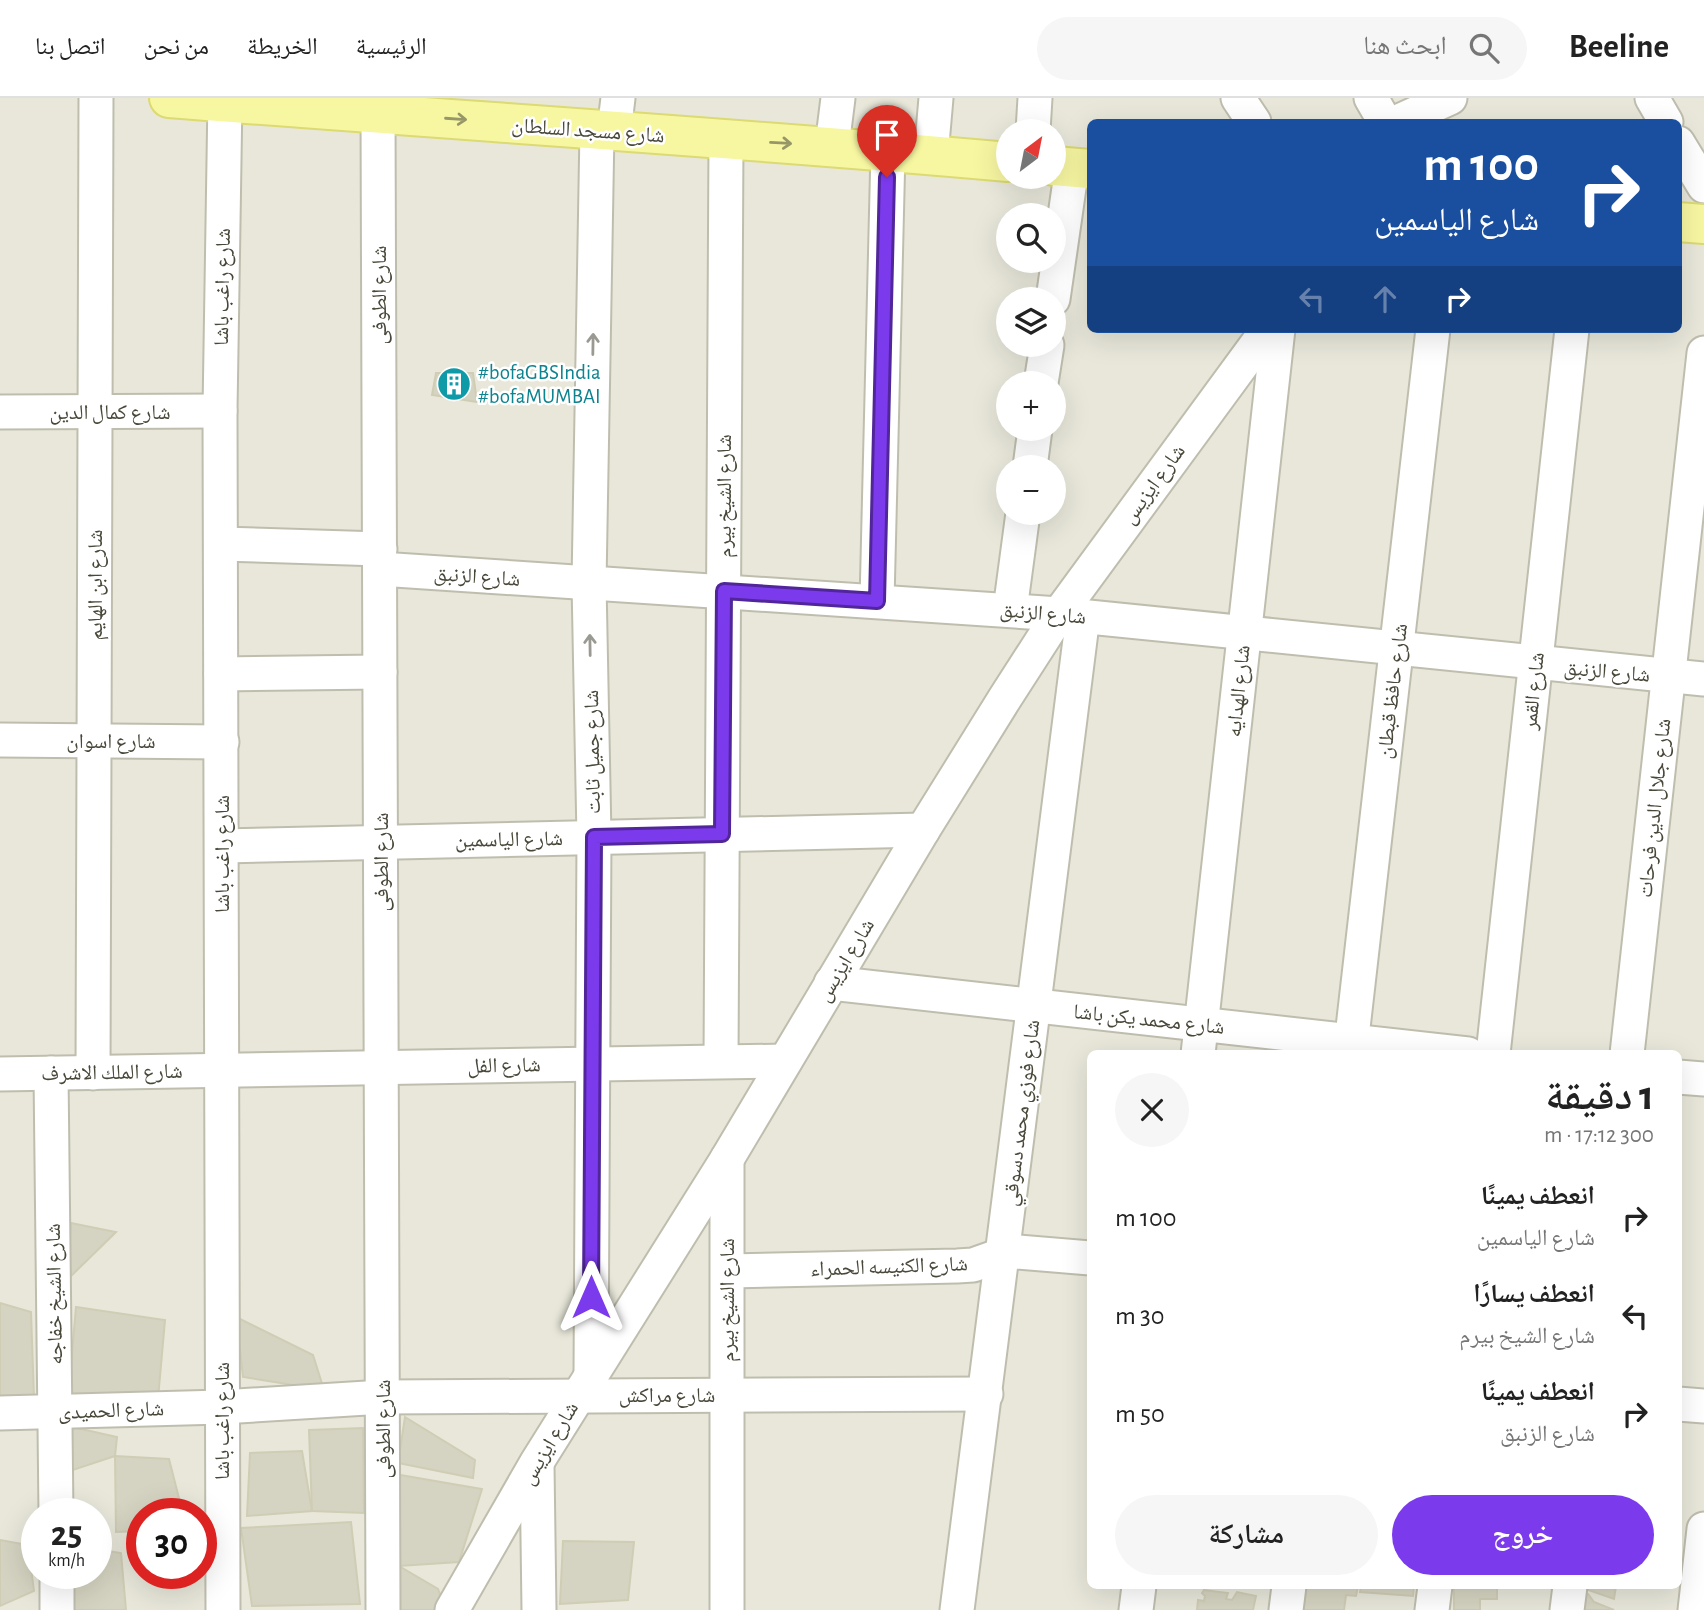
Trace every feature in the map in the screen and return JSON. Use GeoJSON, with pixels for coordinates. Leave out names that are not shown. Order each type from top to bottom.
{"type":"FeatureCollection","features":[{"type":"Feature","properties":{"kind":"main road","name":"شارع مسجد السلطان"},"geometry":{"type":"LineString","coordinates":[[169,98],[610,120],[726,141],[831,146],[996,161]]}},
{"type":"Feature","properties":{"kind":"main road"},"geometry":{"type":"LineString","coordinates":[[1682,222],[1704,224]]}},
{"type":"Feature","properties":{"kind":"street","name":"شارع ابن الهايم"},"geometry":{"type":"LineString","coordinates":[[93,1073],[96,98]]}},
{"type":"Feature","properties":{"kind":"street"},"geometry":{"type":"LineString","coordinates":[[831,146],[838,98]]}},
{"type":"Feature","properties":{"kind":"street"},"geometry":{"type":"LineString","coordinates":[[931,155],[936,98]]}},
{"type":"Feature","properties":{"kind":"street"},"geometry":{"type":"LineString","coordinates":[[1034,119],[1035,98]]}},
{"type":"Feature","properties":{"kind":"street"},"geometry":{"type":"LineString","coordinates":[[1238,98],[1252,119]]}},
{"type":"Feature","properties":{"kind":"street"},"geometry":{"type":"LineString","coordinates":[[1371,98],[1382,119]]}},
{"type":"Feature","properties":{"kind":"street"},"geometry":{"type":"LineString","coordinates":[[1652,98],[1664,119]]}},
{"type":"Feature","properties":{"kind":"street","name":"شارع راغب باشا"},"geometry":{"type":"LineString","coordinates":[[223,1610],[220,411],[224,100]]}},
{"type":"Feature","properties":{"kind":"street"},"geometry":{"type":"LineString","coordinates":[[1407,119],[1449,107]]}},
{"type":"Feature","properties":{"kind":"street","name":"شارع الطوفى"},"geometry":{"type":"LineString","coordinates":[[383,1610],[380,559],[400,109]]}},
{"type":"Feature","properties":{"kind":"street","name":"شارع جميل ثابت"},"geometry":{"type":"LineString","coordinates":[[585,1385],[593,1063],[594,837],[589,583],[610,120]]}},
{"type":"Feature","properties":{"kind":"street","name":"شارع الشيخ بيرم"},"geometry":{"type":"LineString","coordinates":[[721,1061],[726,141]]}},
{"type":"Feature","properties":{"kind":"street"},"geometry":{"type":"LineString","coordinates":[[1682,150],[1704,186]]}},
{"type":"Feature","properties":{"kind":"street"},"geometry":{"type":"LineString","coordinates":[[877,601],[888,151]]}},
{"type":"Feature","properties":{"kind":"street"},"geometry":{"type":"LineString","coordinates":[[1055,287],[1072,167]]}},
{"type":"Feature","properties":{"kind":"street","name":"شارع ايزيس"},"geometry":{"type":"LineString","coordinates":[[453,1610],[537,1462],[727,1159],[923,830],[1265,333]]}},
{"type":"Feature","properties":{"kind":"street","name":"شارع الهدايه"},"geometry":{"type":"LineString","coordinates":[[1199,1039],[1278,333]]}},
{"type":"Feature","properties":{"kind":"street","name":"شارع حافظ قبطان"},"geometry":{"type":"LineString","coordinates":[[1351,1047],[1433,333]]}},
{"type":"Feature","properties":{"kind":"street","name":"شارع القمر"},"geometry":{"type":"LineString","coordinates":[[1493,1050],[1572,333]]}},
{"type":"Feature","properties":{"kind":"street","name":"شارع جلال الدين فرحات"},"geometry":{"type":"LineString","coordinates":[[1628,1050],[1704,354]]}},
{"type":"Feature","properties":{"kind":"street","name":"شارع كمال الدين"},"geometry":{"type":"LineString","coordinates":[[0,412],[220,411]]}},
{"type":"Feature","properties":{"kind":"street"},"geometry":{"type":"LineString","coordinates":[[1010,610],[1021,525]]}},
{"type":"Feature","properties":{"kind":"street","name":"شارع الزنبق"},"geometry":{"type":"LineString","coordinates":[[221,544],[589,583],[1071,615],[1704,679]]}},
{"type":"Feature","properties":{"kind":"street","name":"شارع فوزي محمد دسوقي"},"geometry":{"type":"LineString","coordinates":[[957,1610],[1034,1006],[1071,615]]}},
{"type":"Feature","properties":{"kind":"street"},"geometry":{"type":"LineString","coordinates":[[221,674],[380,672]]}},
{"type":"Feature","properties":{"kind":"street","name":"شارع اسوان"},"geometry":{"type":"LineString","coordinates":[[0,740],[222,742]]}},
{"type":"Feature","properties":{"kind":"street","name":"شارع الياسمين"},"geometry":{"type":"LineString","coordinates":[[222,846],[923,830]]}},
{"type":"Feature","properties":{"kind":"street","name":"شارع محمد يكن باشا"},"geometry":{"type":"LineString","coordinates":[[831,983],[1034,1006],[1199,1039],[1401,1050]]}},
{"type":"Feature","properties":{"kind":"street","name":"شارع الفل"},"geometry":{"type":"LineString","coordinates":[[223,1071],[785,1061]]}},
{"type":"Feature","properties":{"kind":"street","name":"شارع الملك الاشرف"},"geometry":{"type":"LineString","coordinates":[[0,1074],[223,1071]]}},
{"type":"Feature","properties":{"kind":"street","name":"شارع الشيخ خفاجه"},"geometry":{"type":"LineString","coordinates":[[51,1073],[56,1498]]}},
{"type":"Feature","properties":{"kind":"street"},"geometry":{"type":"LineString","coordinates":[[1682,1077],[1704,1079]]}},
{"type":"Feature","properties":{"kind":"street","name":"شارع الشيخ بيرم"},"geometry":{"type":"LineString","coordinates":[[727,1159],[727,1610]]}},
{"type":"Feature","properties":{"kind":"street","name":"شارع الكنيسه الحمراء"},"geometry":{"type":"LineString","coordinates":[[728,1271],[957,1266],[981,1263],[1004,1254],[1038,1253],[1087,1258]]}},
{"type":"Feature","properties":{"kind":"street","name":"شارع مراكش"},"geometry":{"type":"LineString","coordinates":[[222,1407],[585,1385],[727,1394],[986,1394]]}},
{"type":"Feature","properties":{"kind":"street"},"geometry":{"type":"LineString","coordinates":[[1682,1404],[1704,1406]]}},
{"type":"Feature","properties":{"kind":"street","name":"شارع الحميدى"},"geometry":{"type":"LineString","coordinates":[[0,1413],[222,1407]]}},
{"type":"Feature","properties":{"kind":"street"},"geometry":{"type":"LineString","coordinates":[[537,1462],[540,1610]]}},
{"type":"Feature","properties":{"kind":"street"},"geometry":{"type":"LineString","coordinates":[[1698,1606],[1704,1529]]}},
{"type":"Feature","properties":{"kind":"street"},"geometry":{"type":"LineString","coordinates":[[57,1589],[57,1610]]}},
{"type":"Feature","properties":{"kind":"street"},"geometry":{"type":"LineString","coordinates":[[1136,1610],[1139,1589]]}},
{"type":"Feature","properties":{"kind":"street"},"geometry":{"type":"LineString","coordinates":[[1286,1610],[1289,1589]]}},
{"type":"Feature","properties":{"kind":"street"},"geometry":{"type":"LineString","coordinates":[[1432,1610],[1435,1589]]}},
{"type":"Feature","properties":{"kind":"street"},"geometry":{"type":"LineString","coordinates":[[1567,1610],[1570,1589]]}},
{"type":"Feature","properties":{"kind":"shaded area"},"geometry":{"type":"Polygon","coordinates":[[[0,98],[1704,98],[1704,1610],[0,1610],[0,98]]]}},
{"type":"Feature","properties":{"kind":"building","name":"#bofaGBSIndia #bofaMUMBAI"},"geometry":{"type":"Polygon","coordinates":[[[436,373],[473,373],[477,402],[432,395],[436,373]]]}},
{"type":"Feature","properties":{"kind":"building"},"geometry":{"type":"Polygon","coordinates":[[[71,1223],[116,1232],[67,1280],[71,1223]]]}},
{"type":"Feature","properties":{"kind":"building"},"geometry":{"type":"Polygon","coordinates":[[[0,1303],[31,1312],[34,1398],[0,1396],[0,1303]]]}},
{"type":"Feature","properties":{"kind":"building"},"geometry":{"type":"Polygon","coordinates":[[[76,1307],[165,1320],[158,1399],[68,1398],[76,1307]]]}},
{"type":"Feature","properties":{"kind":"building"},"geometry":{"type":"Polygon","coordinates":[[[236,1317],[313,1355],[324,1390],[243,1377],[236,1317]]]}},
{"type":"Feature","properties":{"kind":"building"},"geometry":{"type":"Polygon","coordinates":[[[405,1417],[475,1460],[473,1478],[398,1463],[405,1417]]]}},
{"type":"Feature","properties":{"kind":"building"},"geometry":{"type":"Polygon","coordinates":[[[68,1426],[117,1437],[115,1456],[70,1471],[68,1426]]]}},
{"type":"Feature","properties":{"kind":"building"},"geometry":{"type":"Polygon","coordinates":[[[363,1428],[364,1513],[312,1511],[309,1430],[363,1428]]]}},
{"type":"Feature","properties":{"kind":"building"},"geometry":{"type":"Polygon","coordinates":[[[302,1451],[312,1511],[247,1516],[250,1453],[302,1451]]]}},
{"type":"Feature","properties":{"kind":"building"},"geometry":{"type":"Polygon","coordinates":[[[115,1456],[169,1459],[179,1498],[126,1498],[126,1532],[116,1532],[115,1456]]]}},
{"type":"Feature","properties":{"kind":"building"},"geometry":{"type":"Polygon","coordinates":[[[383,1472],[482,1489],[459,1562],[399,1566],[383,1472]]]}},
{"type":"Feature","properties":{"kind":"building"},"geometry":{"type":"Polygon","coordinates":[[[351,1522],[360,1604],[252,1606],[241,1528],[351,1522]]]}},
{"type":"Feature","properties":{"kind":"building"},"geometry":{"type":"Polygon","coordinates":[[[0,1540],[21,1544],[21,1589],[34,1591],[0,1606],[0,1540]]]}},
{"type":"Feature","properties":{"kind":"building"},"geometry":{"type":"Polygon","coordinates":[[[563,1541],[634,1542],[628,1600],[560,1604],[563,1541]]]}},
{"type":"Feature","properties":{"kind":"building"},"geometry":{"type":"Polygon","coordinates":[[[112,1552],[121,1553],[126,1610],[60,1610],[64,1589],[112,1589],[112,1552]]]}},
{"type":"Feature","properties":{"kind":"building"},"geometry":{"type":"Polygon","coordinates":[[[399,1566],[438,1589],[446,1610],[399,1610],[399,1566]]]}},
{"type":"Feature","properties":{"kind":"building"},"geometry":{"type":"Polygon","coordinates":[[[1303,1589],[1357,1589],[1356,1596],[1346,1595],[1344,1610],[1300,1610],[1303,1589]]]}},
{"type":"Feature","properties":{"kind":"building"},"geometry":{"type":"Polygon","coordinates":[[[1360,1589],[1414,1589],[1413,1596],[1360,1592],[1360,1589]]]}},
{"type":"Feature","properties":{"kind":"building"},"geometry":{"type":"Polygon","coordinates":[[[1454,1589],[1497,1589],[1497,1599],[1480,1599],[1480,1610],[1454,1610],[1454,1589]]]}},
{"type":"Feature","properties":{"kind":"building"},"geometry":{"type":"Polygon","coordinates":[[[1586,1589],[1616,1589],[1614,1599],[1586,1589]]]}},
{"type":"Feature","properties":{"kind":"building"},"geometry":{"type":"Polygon","coordinates":[[[1204,1590],[1228,1593],[1226,1599],[1232,1600],[1237,1592],[1256,1596],[1253,1610],[1197,1610],[1198,1600],[1204,1601],[1204,1590]]]}},
{"type":"Feature","properties":{"kind":"building"},"geometry":{"type":"Polygon","coordinates":[[[1569,1593],[1588,1594],[1594,1602],[1614,1610],[1569,1610],[1569,1593]]]}},
{"type":"Feature","properties":{"kind":"place","name":"#bofaGBSIndia #bofaMUMBAI"},"geometry":{"type":"Point","coordinates":[454,384]}},
{"type":"Feature","properties":{"kind":"route"},"geometry":{"type":"LineString","coordinates":[[591,1297],[594,837],[722,834],[724,591],[877,601],[887,177]]}}]}
